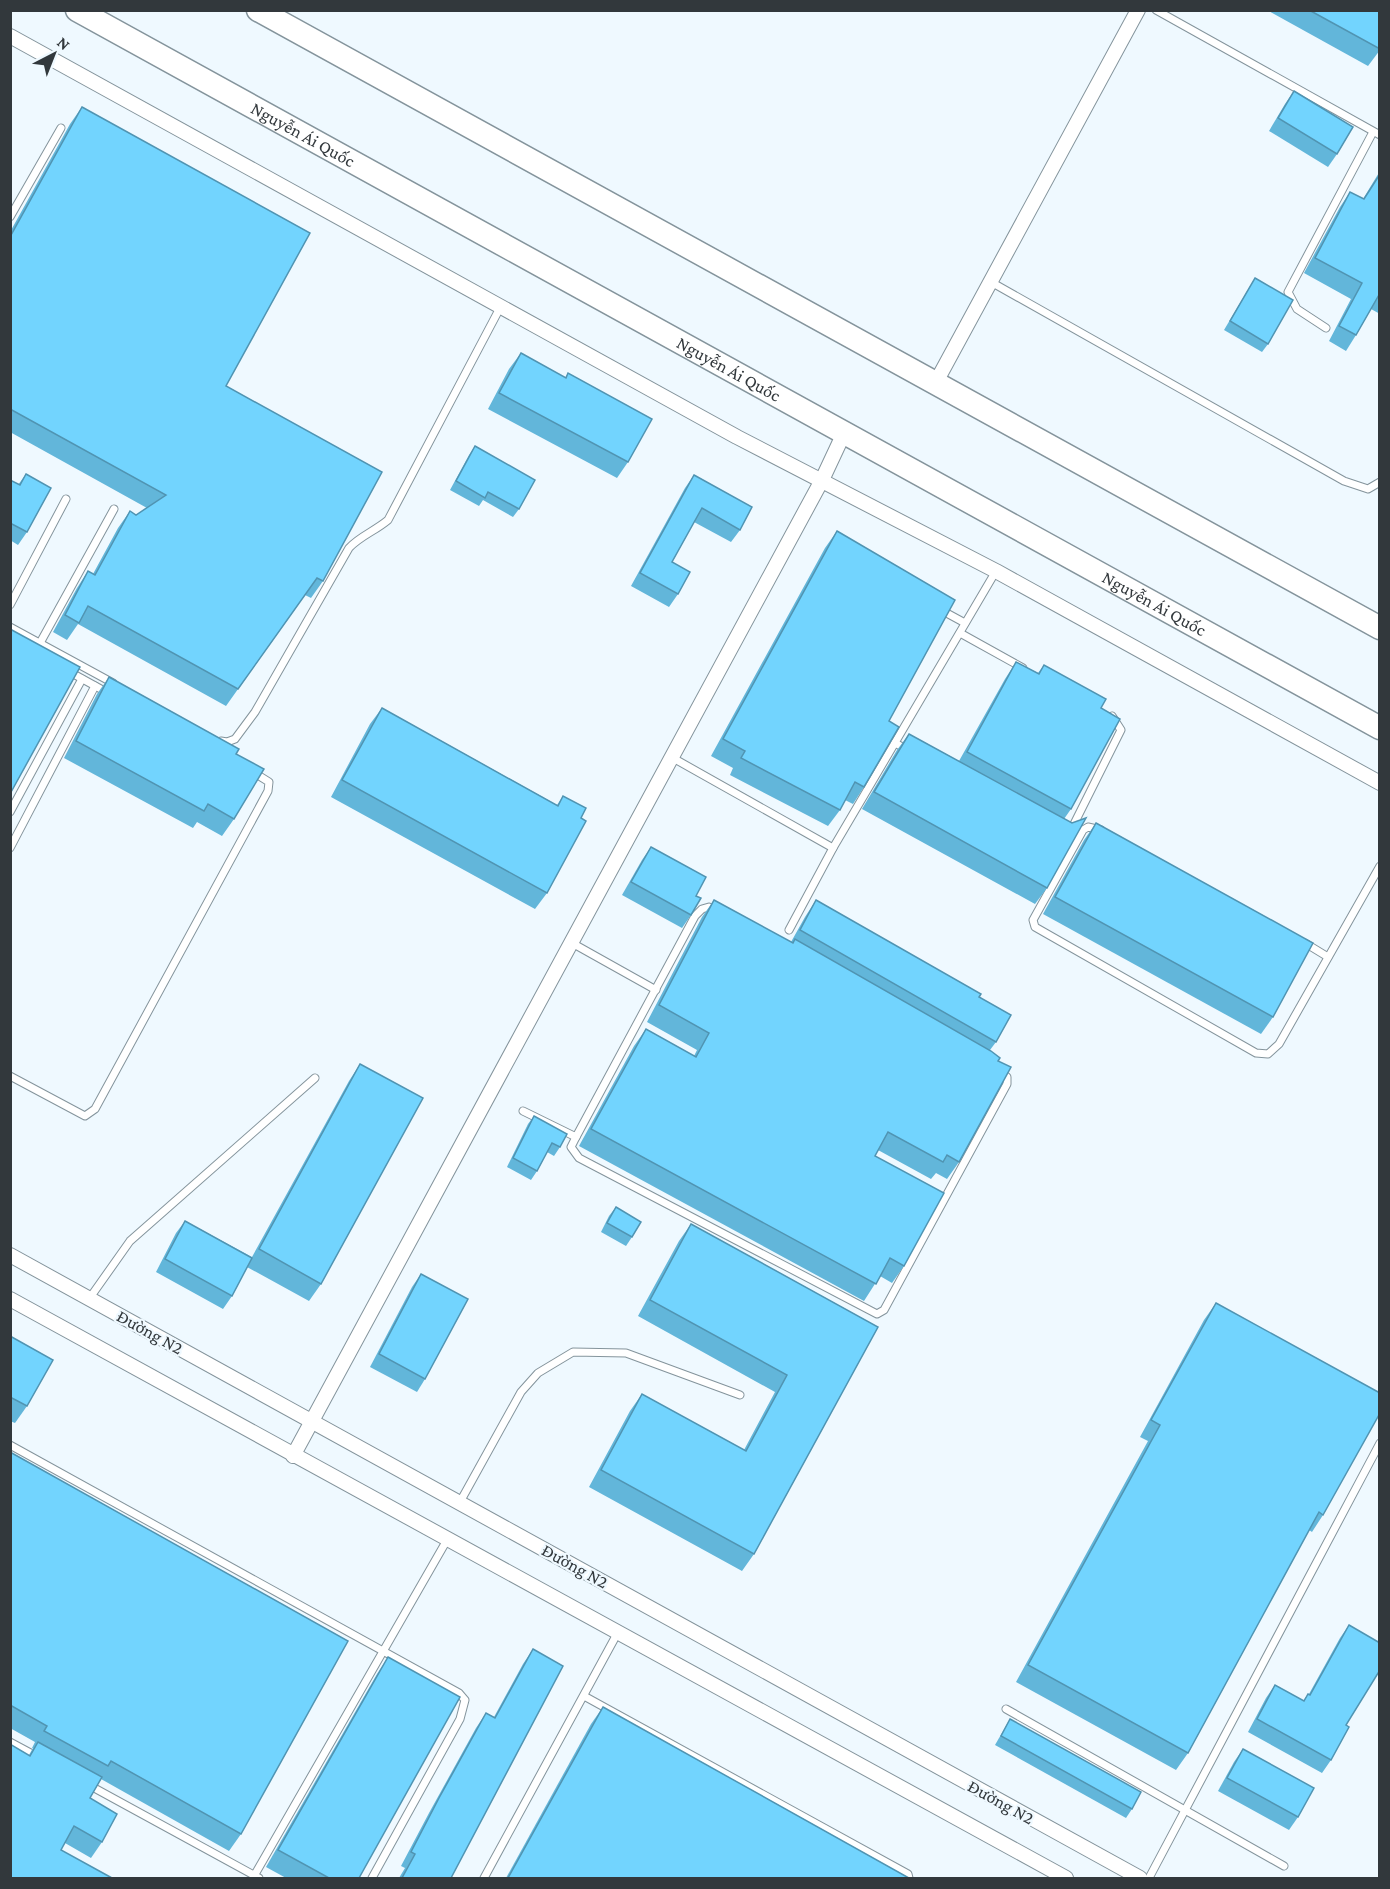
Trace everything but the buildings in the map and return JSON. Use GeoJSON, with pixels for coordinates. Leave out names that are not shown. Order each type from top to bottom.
{"type":"FeatureCollection","features":[{"type":"Feature","properties":{"kind":"main road","name":"Nguyễn Ái Quốc"},"geometry":{"type":"LineString","coordinates":[[77,10],[1380,728]]}},
{"type":"Feature","properties":{"kind":"main road"},"geometry":{"type":"LineString","coordinates":[[258,10],[1380,628]]}},
{"type":"Feature","properties":{"kind":"street"},"geometry":{"type":"LineString","coordinates":[[935,384],[1138,10]]}},
{"type":"Feature","properties":{"kind":"street"},"geometry":{"type":"LineString","coordinates":[[10,36],[737,437],[996,571],[1380,783]]}},
{"type":"Feature","properties":{"kind":"street"},"geometry":{"type":"LineString","coordinates":[[293,1456],[673,758],[822,480],[844,433]]}},
{"type":"Feature","properties":{"kind":"street","name":"Đường N2"},"geometry":{"type":"LineString","coordinates":[[10,1255],[1140,1878]]}},
{"type":"Feature","properties":{"kind":"street","name":"Đường N2"},"geometry":{"type":"LineString","coordinates":[[10,1299],[617,1634],[1066,1878]]}},
{"type":"Feature","properties":{"kind":"lane"},"geometry":{"type":"LineString","coordinates":[[1156,10],[1376,134],[1288,292],[1297,309],[1326,328]]}},
{"type":"Feature","properties":{"kind":"lane"},"geometry":{"type":"LineString","coordinates":[[10,217],[61,128]]}},
{"type":"Feature","properties":{"kind":"lane"},"geometry":{"type":"LineString","coordinates":[[991,282],[1344,481],[1368,489],[1380,482]]}},
{"type":"Feature","properties":{"kind":"lane"},"geometry":{"type":"LineString","coordinates":[[213,738],[227,742],[235,739],[255,712],[349,548],[357,538],[377,529],[387,520],[501,306]]}},
{"type":"Feature","properties":{"kind":"lane"},"geometry":{"type":"LineString","coordinates":[[10,606],[66,499]]}},
{"type":"Feature","properties":{"kind":"lane"},"geometry":{"type":"LineString","coordinates":[[40,643],[114,509]]}},
{"type":"Feature","properties":{"kind":"lane"},"geometry":{"type":"LineString","coordinates":[[789,930],[833,848],[996,571]]}},
{"type":"Feature","properties":{"kind":"lane"},"geometry":{"type":"LineString","coordinates":[[936,606],[965,623]]}},
{"type":"Feature","properties":{"kind":"lane"},"geometry":{"type":"LineString","coordinates":[[10,627],[121,688]]}},
{"type":"Feature","properties":{"kind":"lane"},"geometry":{"type":"LineString","coordinates":[[960,633],[1029,671]]}},
{"type":"Feature","properties":{"kind":"lane"},"geometry":{"type":"LineString","coordinates":[[62,668],[116,698]]}},
{"type":"Feature","properties":{"kind":"lane"},"geometry":{"type":"LineString","coordinates":[[10,812],[82,679]]}},
{"type":"Feature","properties":{"kind":"lane"},"geometry":{"type":"LineString","coordinates":[[10,848],[95,686]]}},
{"type":"Feature","properties":{"kind":"lane"},"geometry":{"type":"LineString","coordinates":[[1067,834],[1121,730],[1114,717],[1105,712]]}},
{"type":"Feature","properties":{"kind":"lane"},"geometry":{"type":"LineString","coordinates":[[895,743],[915,754]]}},
{"type":"Feature","properties":{"kind":"lane"},"geometry":{"type":"LineString","coordinates":[[673,758],[833,848]]}},
{"type":"Feature","properties":{"kind":"lane"},"geometry":{"type":"LineString","coordinates":[[37,763],[51,771]]}},
{"type":"Feature","properties":{"kind":"lane"},"geometry":{"type":"LineString","coordinates":[[10,1076],[86,1116],[94,1109],[268,791],[269,782],[250,770]]}},
{"type":"Feature","properties":{"kind":"lane"},"geometry":{"type":"LineString","coordinates":[[1110,835],[1088,826],[1083,830],[1033,920],[1035,927],[1256,1053],[1268,1054],[1279,1044],[1380,866]]}},
{"type":"Feature","properties":{"kind":"lane"},"geometry":{"type":"LineString","coordinates":[[730,919],[709,907],[702,909],[695,916],[571,1147],[579,1158],[877,1314],[885,1310],[1007,1084],[1007,1077],[997,1069]]}},
{"type":"Feature","properties":{"kind":"lane"},"geometry":{"type":"LineString","coordinates":[[1297,939],[1329,957]]}},
{"type":"Feature","properties":{"kind":"lane"},"geometry":{"type":"LineString","coordinates":[[572,943],[656,990]]}},
{"type":"Feature","properties":{"kind":"lane"},"geometry":{"type":"LineString","coordinates":[[89,1299],[130,1241],[315,1077]]}},
{"type":"Feature","properties":{"kind":"lane"},"geometry":{"type":"LineString","coordinates":[[523,1111],[576,1137]]}},
{"type":"Feature","properties":{"kind":"lane"},"geometry":{"type":"LineString","coordinates":[[460,1502],[521,1392],[538,1373],[573,1352],[626,1353],[740,1395]]}},
{"type":"Feature","properties":{"kind":"lane"},"geometry":{"type":"LineString","coordinates":[[1149,1878],[1380,1443]]}},
{"type":"Feature","properties":{"kind":"lane"},"geometry":{"type":"LineString","coordinates":[[10,1445],[459,1693],[465,1700],[460,1719],[372,1878]]}},
{"type":"Feature","properties":{"kind":"lane"},"geometry":{"type":"LineString","coordinates":[[81,1781],[256,1877],[447,1540]]}},
{"type":"Feature","properties":{"kind":"lane"},"geometry":{"type":"LineString","coordinates":[[484,1878],[617,1634]]}},
{"type":"Feature","properties":{"kind":"lane"},"geometry":{"type":"LineString","coordinates":[[584,1696],[908,1874],[909,1878]]}},
{"type":"Feature","properties":{"kind":"lane"},"geometry":{"type":"LineString","coordinates":[[1006,1709],[1284,1866]]}},
{"type":"Feature","properties":{"kind":"lane"},"geometry":{"type":"LineString","coordinates":[[10,1742],[41,1759]]}}]}
